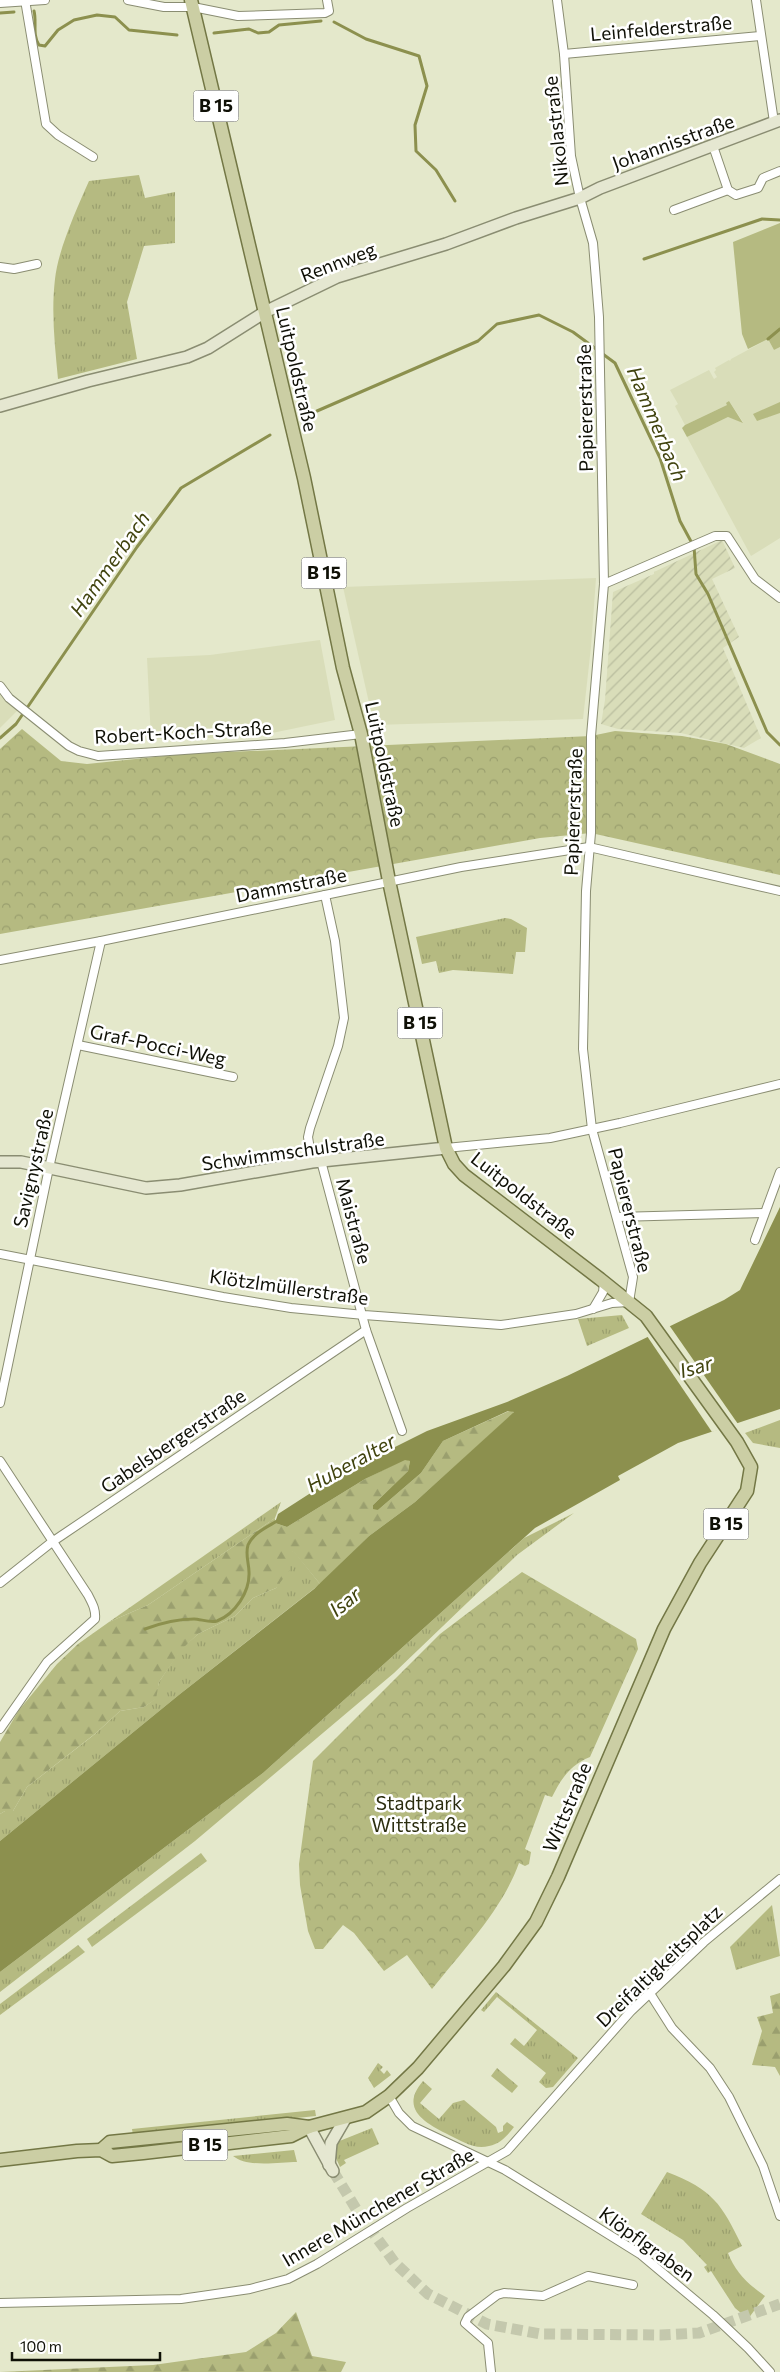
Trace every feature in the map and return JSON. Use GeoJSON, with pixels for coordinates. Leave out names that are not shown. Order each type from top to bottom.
{"type":"FeatureCollection","features":[{"type":"Feature","properties":{"kind":"main road","name":"Luitpoldstraße"},"geometry":{"type":"LineString","coordinates":[[192,3],[304,478],[344,668],[361,734],[389,881],[446,1148],[464,1175],[629,1302],[658,1331],[726,1428]]}},
{"type":"Feature","properties":{"kind":"main road","name":"Wittstraße"},"geometry":{"type":"LineString","coordinates":[[0,2160],[101,2150],[110,2142],[287,2124],[308,2127],[346,2119],[366,2112],[389,2096],[418,2068],[504,1966],[527,1935],[546,1903],[664,1629],[700,1563],[747,1491],[751,1474],[749,1462],[726,1428]]}},
{"type":"Feature","properties":{"kind":"street"},"geometry":{"type":"LineString","coordinates":[[25,0],[46,124],[58,135],[93,157]]}},
{"type":"Feature","properties":{"kind":"street"},"geometry":{"type":"LineString","coordinates":[[0,2],[45,0]]}},
{"type":"Feature","properties":{"kind":"street"},"geometry":{"type":"LineString","coordinates":[[128,0],[164,7],[192,3],[238,16],[325,13],[329,10],[327,0]]}},
{"type":"Feature","properties":{"kind":"street","name":"Nikolastraße"},"geometry":{"type":"LineString","coordinates":[[557,0],[564,54],[571,156],[580,198],[593,243],[599,317]]}},
{"type":"Feature","properties":{"kind":"street"},"geometry":{"type":"LineString","coordinates":[[756,0],[760,36],[777,121]]}},
{"type":"Feature","properties":{"kind":"street","name":"Leinfelderstraße"},"geometry":{"type":"LineString","coordinates":[[564,54],[760,36]]}},
{"type":"Feature","properties":{"kind":"street","name":"Johannisstraße"},"geometry":{"type":"LineString","coordinates":[[580,198],[600,188],[777,121]]}},
{"type":"Feature","properties":{"kind":"street"},"geometry":{"type":"LineString","coordinates":[[713,146],[728,190],[736,195],[758,188],[763,178],[780,171]]}},
{"type":"Feature","properties":{"kind":"street"},"geometry":{"type":"LineString","coordinates":[[674,210],[728,190]]}},
{"type":"Feature","properties":{"kind":"street","name":"Rennweg"},"geometry":{"type":"LineString","coordinates":[[0,406],[88,381],[187,357],[208,348],[265,312],[337,277],[446,244],[516,218],[580,198]]}},
{"type":"Feature","properties":{"kind":"street"},"geometry":{"type":"LineString","coordinates":[[0,268],[14,269],[37,264]]}},
{"type":"Feature","properties":{"kind":"street","name":"Papiererstraße"},"geometry":{"type":"LineString","coordinates":[[599,317],[604,584],[591,736],[583,1049],[592,1129],[633,1277],[629,1302]]}},
{"type":"Feature","properties":{"kind":"street"},"geometry":{"type":"LineString","coordinates":[[604,584],[722,535],[731,540],[741,560],[755,579],[780,598]]}},
{"type":"Feature","properties":{"kind":"street","name":"Robert-Koch-Straße"},"geometry":{"type":"LineString","coordinates":[[0,686],[8,698],[48,729],[79,751],[98,756],[285,743],[361,734]]}},
{"type":"Feature","properties":{"kind":"street"},"geometry":{"type":"LineString","coordinates":[[589,847],[780,891]]}},
{"type":"Feature","properties":{"kind":"street","name":"Dammstraße"},"geometry":{"type":"LineString","coordinates":[[0,960],[461,867],[589,847]]}},
{"type":"Feature","properties":{"kind":"street","name":"Maistraße"},"geometry":{"type":"LineString","coordinates":[[325,895],[335,941],[344,1018],[338,1046],[308,1137],[364,1315],[366,1330],[402,1432]]}},
{"type":"Feature","properties":{"kind":"street","name":"Savignystraße"},"geometry":{"type":"LineString","coordinates":[[0,1404],[29,1259],[101,941]]}},
{"type":"Feature","properties":{"kind":"street","name":"Graf-Pocci-Weg"},"geometry":{"type":"LineString","coordinates":[[78,1045],[233,1077]]}},
{"type":"Feature","properties":{"kind":"street","name":"Schwimmschulstraße"},"geometry":{"type":"LineString","coordinates":[[0,1162],[21,1162],[146,1188],[180,1185],[317,1161],[550,1138],[780,1084]]}},
{"type":"Feature","properties":{"kind":"street"},"geometry":{"type":"LineString","coordinates":[[755,1240],[780,1172]]}},
{"type":"Feature","properties":{"kind":"street"},"geometry":{"type":"LineString","coordinates":[[617,1217],[764,1213]]}},
{"type":"Feature","properties":{"kind":"street","name":"Klötzlmüllerstraße"},"geometry":{"type":"LineString","coordinates":[[0,1254],[224,1297],[291,1308],[364,1315],[501,1325],[576,1314],[612,1303],[629,1302]]}},
{"type":"Feature","properties":{"kind":"street"},"geometry":{"type":"LineString","coordinates":[[593,1309],[604,1292],[604,1281]]}},
{"type":"Feature","properties":{"kind":"street","name":"Gabelsbergerstraße"},"geometry":{"type":"LineString","coordinates":[[0,1583],[52,1542],[366,1330]]}},
{"type":"Feature","properties":{"kind":"street"},"geometry":{"type":"LineString","coordinates":[[0,1461],[95,1608],[95,1619],[47,1662],[0,1729]]}},
{"type":"Feature","properties":{"kind":"street","name":"Dreifaltigkeitsplatz"},"geometry":{"type":"LineString","coordinates":[[603,2042],[631,2011],[651,1995],[704,1942],[780,1879]]}},
{"type":"Feature","properties":{"kind":"street"},"geometry":{"type":"LineString","coordinates":[[651,1995],[672,2028],[710,2068],[729,2097],[763,2166],[780,2216]]}},
{"type":"Feature","properties":{"kind":"street","name":"Innere Münchener Straße"},"geometry":{"type":"LineString","coordinates":[[0,2303],[181,2299],[250,2289],[288,2279],[488,2162],[514,2144],[603,2042]]}},
{"type":"Feature","properties":{"kind":"street","name":"Klöpflgraben"},"geometry":{"type":"LineString","coordinates":[[389,2096],[399,2113],[412,2126],[505,2170],[640,2254],[713,2315],[770,2372]]}},
{"type":"Feature","properties":{"kind":"street"},"geometry":{"type":"LineString","coordinates":[[308,2127],[331,2168],[332,2144],[346,2119]]}},
{"type":"Feature","properties":{"kind":"street"},"geometry":{"type":"LineString","coordinates":[[491,2372],[488,2343],[465,2322],[468,2317],[496,2295],[509,2292],[543,2296],[588,2276],[633,2285]]}},
{"type":"Feature","properties":{"kind":"shaded area"},"geometry":{"type":"Polygon","coordinates":[[[768,339],[774,350],[780,347],[780,538],[751,556],[687,437],[728,417],[743,422],[729,401],[727,405],[685,425],[675,406],[678,404],[670,390],[709,370],[714,379],[717,377],[714,372],[715,368],[768,339]]]}},
{"type":"Feature","properties":{"kind":"shaded area"},"geometry":{"type":"Polygon","coordinates":[[[722,540],[735,568],[712,579],[739,637],[723,648],[761,738],[744,748],[681,733],[618,729],[601,724],[605,700],[613,592],[722,540]]]}},
{"type":"Feature","properties":{"kind":"shaded area"},"geometry":{"type":"Polygon","coordinates":[[[596,578],[583,719],[374,725],[343,587],[596,578]]]}},
{"type":"Feature","properties":{"kind":"shaded area"},"geometry":{"type":"Polygon","coordinates":[[[320,640],[335,720],[272,733],[212,738],[151,739],[147,658],[210,655],[320,640]]]}},
{"type":"Feature","properties":{"kind":"shaded area"},"geometry":{"type":"Polygon","coordinates":[[[0,686],[21,707],[0,728],[0,686]]]}},
{"type":"Feature","properties":{"kind":"green space"},"geometry":{"type":"Polygon","coordinates":[[[139,175],[145,198],[175,192],[175,243],[144,246],[127,302],[137,359],[58,379],[53,317],[55,279],[60,255],[74,216],[89,181],[139,175]]]}},
{"type":"Feature","properties":{"kind":"green space"},"geometry":{"type":"Polygon","coordinates":[[[780,223],[780,347],[774,350],[768,339],[748,349],[742,334],[733,242],[780,223]]]}},
{"type":"Feature","properties":{"kind":"green space"},"geometry":{"type":"Polygon","coordinates":[[[729,401],[743,423],[728,417],[687,437],[682,428],[685,425],[727,405],[726,403],[729,401]]]}},
{"type":"Feature","properties":{"kind":"green space"},"geometry":{"type":"Polygon","coordinates":[[[780,402],[780,413],[757,421],[753,414],[780,402]]]}},
{"type":"Feature","properties":{"kind":"green space"},"geometry":{"type":"Polygon","coordinates":[[[22,729],[61,761],[87,764],[184,754],[591,736],[615,731],[682,736],[726,744],[780,764],[780,875],[591,833],[540,838],[0,934],[0,749],[22,729]]]}},
{"type":"Feature","properties":{"kind":"green space"},"geometry":{"type":"Polygon","coordinates":[[[505,918],[511,919],[527,928],[525,952],[516,952],[513,974],[453,970],[439,973],[436,961],[422,964],[416,937],[505,918]]]}},
{"type":"Feature","properties":{"kind":"green space"},"geometry":{"type":"Polygon","coordinates":[[[622,1315],[629,1328],[587,1346],[578,1319],[622,1315]]]}},
{"type":"Feature","properties":{"kind":"green space"},"geometry":{"type":"Polygon","coordinates":[[[511,1410],[514,1413],[415,1502],[369,1536],[320,1584],[293,1551],[289,1571],[276,1588],[253,1598],[235,1616],[198,1634],[181,1650],[159,1682],[156,1699],[144,1707],[120,1711],[96,1733],[27,1787],[13,1811],[5,1811],[0,1814],[0,1742],[19,1710],[57,1664],[78,1644],[109,1622],[148,1605],[275,1518],[275,1523],[287,1527],[365,1479],[405,1459],[410,1461],[408,1471],[373,1505],[378,1510],[421,1473],[443,1441],[511,1410]]]}},
{"type":"Feature","properties":{"kind":"green space"},"geometry":{"type":"Polygon","coordinates":[[[780,1420],[780,1448],[753,1443],[745,1433],[780,1420]]]}},
{"type":"Feature","properties":{"kind":"green space"},"geometry":{"type":"Polygon","coordinates":[[[281,1502],[275,1518],[148,1605],[109,1622],[281,1502]]]}},
{"type":"Feature","properties":{"kind":"green space"},"geometry":{"type":"Polygon","coordinates":[[[574,1513],[517,1555],[394,1673],[195,1841],[0,1992],[0,1972],[263,1773],[524,1538],[574,1513]]]}},
{"type":"Feature","properties":{"kind":"green space"},"geometry":{"type":"Polygon","coordinates":[[[293,1550],[320,1584],[180,1694],[0,1841],[0,1814],[5,1811],[13,1811],[27,1787],[95,1734],[120,1711],[144,1707],[155,1699],[159,1682],[180,1650],[198,1634],[235,1616],[253,1598],[276,1588],[293,1550]]]}},
{"type":"Feature","properties":{"kind":"green space","name":"Stadtpark Wittstraße"},"geometry":{"type":"Polygon","coordinates":[[[522,1572],[636,1639],[638,1649],[590,1757],[577,1764],[567,1773],[552,1797],[545,1795],[525,1849],[531,1852],[529,1864],[525,1866],[519,1863],[503,1897],[492,1913],[432,1989],[407,1955],[384,1971],[354,1933],[343,1925],[323,1949],[315,1949],[308,1931],[300,1885],[299,1864],[313,1761],[440,1634],[522,1572]]]}},
{"type":"Feature","properties":{"kind":"green space"},"geometry":{"type":"Polygon","coordinates":[[[201,1853],[207,1861],[92,1947],[87,1939],[201,1853]]]}},
{"type":"Feature","properties":{"kind":"green space"},"geometry":{"type":"Polygon","coordinates":[[[772,1905],[780,1956],[736,1970],[730,1947],[772,1905]]]}},
{"type":"Feature","properties":{"kind":"green space"},"geometry":{"type":"Polygon","coordinates":[[[78,1945],[85,1952],[0,2015],[0,2004],[78,1945]]]}},
{"type":"Feature","properties":{"kind":"green space"},"geometry":{"type":"Polygon","coordinates":[[[496,1992],[578,2058],[553,2087],[546,2088],[539,2082],[546,2073],[510,2044],[515,2038],[524,2046],[537,2030],[497,1997],[484,2012],[481,2010],[496,1992]]]}},
{"type":"Feature","properties":{"kind":"green space"},"geometry":{"type":"Polygon","coordinates":[[[780,1993],[780,2076],[775,2067],[752,2065],[762,2031],[757,2017],[773,2013],[770,1996],[780,1993]]]}},
{"type":"Feature","properties":{"kind":"green space"},"geometry":{"type":"Polygon","coordinates":[[[378,2063],[383,2067],[380,2070],[384,2074],[387,2070],[391,2075],[374,2088],[368,2078],[378,2063]]]}},
{"type":"Feature","properties":{"kind":"green space"},"geometry":{"type":"Polygon","coordinates":[[[497,2068],[518,2086],[512,2093],[491,2076],[497,2068]]]}},
{"type":"Feature","properties":{"kind":"green space"},"geometry":{"type":"Polygon","coordinates":[[[423,2081],[432,2089],[420,2103],[439,2119],[453,2103],[464,2100],[496,2127],[498,2133],[503,2131],[503,2126],[507,2122],[514,2127],[500,2141],[484,2147],[468,2144],[449,2135],[424,2120],[414,2107],[416,2091],[423,2081]]]}},
{"type":"Feature","properties":{"kind":"green space"},"geometry":{"type":"Polygon","coordinates":[[[315,2110],[316,2116],[133,2135],[132,2129],[315,2110]]]}},
{"type":"Feature","properties":{"kind":"green space"},"geometry":{"type":"Polygon","coordinates":[[[372,2128],[379,2144],[344,2160],[346,2163],[340,2167],[335,2156],[337,2142],[372,2128]]]}},
{"type":"Feature","properties":{"kind":"green space"},"geometry":{"type":"Polygon","coordinates":[[[294,2150],[297,2162],[255,2163],[239,2160],[233,2156],[294,2150]]]}},
{"type":"Feature","properties":{"kind":"green space"},"geometry":{"type":"Polygon","coordinates":[[[667,2172],[695,2185],[705,2192],[721,2208],[728,2219],[742,2246],[728,2253],[731,2260],[743,2277],[765,2296],[748,2319],[735,2308],[711,2271],[708,2273],[704,2267],[707,2265],[683,2240],[641,2214],[667,2172]]]}},
{"type":"Feature","properties":{"kind":"green space"},"geometry":{"type":"Polygon","coordinates":[[[296,2312],[312,2356],[346,2362],[341,2372],[0,2372],[153,2365],[246,2352],[276,2333],[296,2312]]]}},
{"type":"Feature","properties":{"kind":"water","name":"Isar"},"geometry":{"type":"Polygon","coordinates":[[[780,1207],[780,1409],[678,1443],[618,1476],[620,1480],[535,1528],[263,1773],[0,1972],[0,1841],[180,1694],[314,1589],[369,1536],[415,1502],[514,1412],[508,1411],[443,1441],[421,1473],[378,1510],[373,1509],[373,1505],[408,1471],[410,1461],[405,1460],[365,1479],[287,1527],[275,1523],[278,1514],[337,1476],[427,1431],[507,1402],[567,1376],[724,1300],[740,1290],[780,1207]]]}},
{"type":"Feature","properties":{"kind":"pier"},"geometry":{"type":"Polygon","coordinates":[[[669,1325],[738,1424],[712,1432],[647,1336],[669,1325]]]}},
{"type":"Feature","properties":{"kind":"waterway"},"geometry":{"type":"LineString","coordinates":[[34,11],[35,33],[39,45],[45,46],[58,30],[74,20],[97,15],[115,17],[129,30],[177,35]]}},
{"type":"Feature","properties":{"kind":"waterway"},"geometry":{"type":"LineString","coordinates":[[0,13],[14,12]]}},
{"type":"Feature","properties":{"kind":"waterway"},"geometry":{"type":"LineString","coordinates":[[214,33],[249,29],[258,33],[269,32],[279,25],[321,21]]}},
{"type":"Feature","properties":{"kind":"waterway"},"geometry":{"type":"LineString","coordinates":[[334,22],[366,39],[419,56],[427,86],[415,125],[416,151],[436,170],[455,201]]}},
{"type":"Feature","properties":{"kind":"waterway"},"geometry":{"type":"LineString","coordinates":[[644,259],[762,219],[780,220]]}},
{"type":"Feature","properties":{"kind":"waterway","name":"Hammerbach"},"geometry":{"type":"LineString","coordinates":[[317,411],[478,341],[497,324],[539,315],[573,332],[615,363],[660,458],[680,521],[694,547],[696,574],[708,594],[767,732],[780,745]]}},
{"type":"Feature","properties":{"kind":"waterway"},"geometry":{"type":"LineString","coordinates":[[768,339],[780,329]]}},
{"type":"Feature","properties":{"kind":"waterway","name":"Hammerbach"},"geometry":{"type":"LineString","coordinates":[[0,738],[16,724],[137,547],[181,488],[270,435]]}},
{"type":"Feature","properties":{"kind":"waterway","name":"Huberalter"},"geometry":{"type":"LineString","coordinates":[[145,1629],[181,1620],[194,1619],[211,1622],[224,1618],[235,1608],[247,1587],[249,1580],[247,1549],[250,1541],[265,1528],[277,1521]]}},
{"type":"Feature","properties":{"kind":"tunnel"},"geometry":{"type":"LineString","coordinates":[[333,2171],[358,2212],[395,2263],[428,2294],[487,2324],[541,2334],[661,2335],[699,2333],[780,2304]]}}]}
